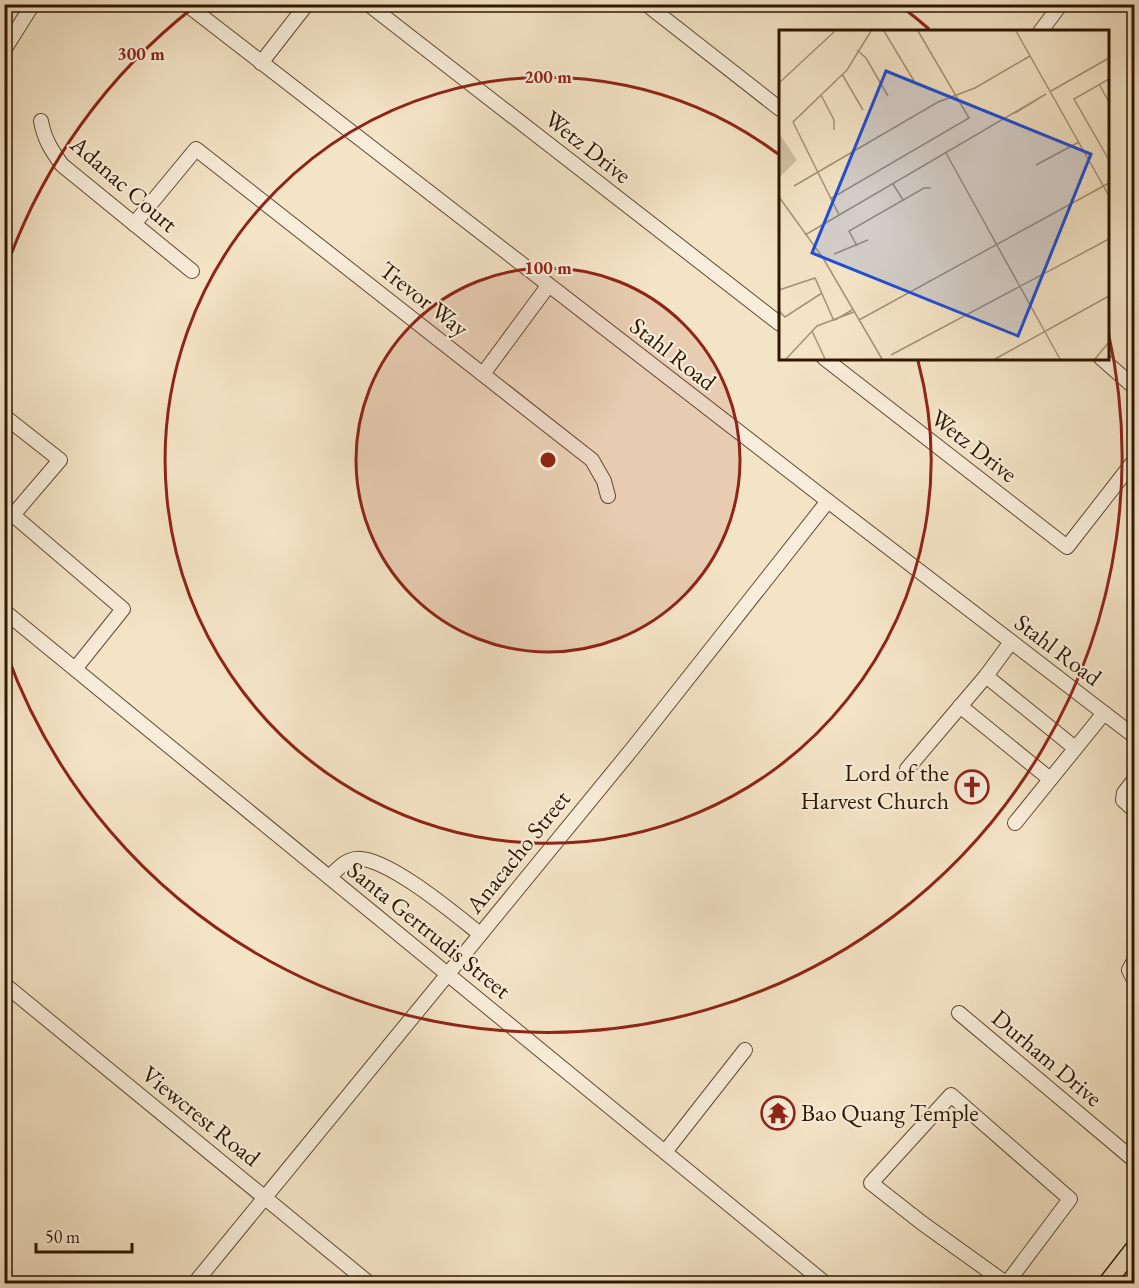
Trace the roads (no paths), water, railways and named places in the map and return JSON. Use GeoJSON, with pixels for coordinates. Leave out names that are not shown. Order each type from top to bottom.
{"type":"FeatureCollection","features":[{"type":"Feature","properties":{"kind":"main road"},"geometry":{"type":"LineString","coordinates":[[1106,1284],[1134,1248]]}},
{"type":"Feature","properties":{"kind":"street"},"geometry":{"type":"LineString","coordinates":[[4,50],[33,4]]}},
{"type":"Feature","properties":{"kind":"street","name":"Stahl Road"},"geometry":{"type":"LineString","coordinates":[[186,4],[1134,736]]}},
{"type":"Feature","properties":{"kind":"street"},"geometry":{"type":"LineString","coordinates":[[261,63],[307,4]]}},
{"type":"Feature","properties":{"kind":"street","name":"Wetz Drive"},"geometry":{"type":"LineString","coordinates":[[368,4],[779,323]]}},
{"type":"Feature","properties":{"kind":"street"},"geometry":{"type":"LineString","coordinates":[[646,4],[779,108]]}},
{"type":"Feature","properties":{"kind":"street"},"geometry":{"type":"LineString","coordinates":[[1042,30],[1061,4]]}},
{"type":"Feature","properties":{"kind":"street","name":"Adanac Court"},"geometry":{"type":"LineString","coordinates":[[41,121],[43,134],[49,147],[62,165],[192,271]]}},
{"type":"Feature","properties":{"kind":"street","name":"Trevor Way"},"geometry":{"type":"LineString","coordinates":[[134,224],[196,149],[592,460],[604,481],[608,496]]}},
{"type":"Feature","properties":{"kind":"street"},"geometry":{"type":"LineString","coordinates":[[483,374],[548,285]]}},
{"type":"Feature","properties":{"kind":"street","name":"Wetz Drive"},"geometry":{"type":"LineString","coordinates":[[827,360],[1067,547],[1134,461]]}},
{"type":"Feature","properties":{"kind":"street"},"geometry":{"type":"LineString","coordinates":[[1103,360],[1134,387]]}},
{"type":"Feature","properties":{"kind":"street"},"geometry":{"type":"LineString","coordinates":[[5,417],[60,460],[13,515],[123,609],[75,669]]}},
{"type":"Feature","properties":{"kind":"street","name":"Anacacho Street"},"geometry":{"type":"LineString","coordinates":[[194,1284],[633,748],[828,501]]}},
{"type":"Feature","properties":{"kind":"street","name":"Santa Gertrudis Street"},"geometry":{"type":"LineString","coordinates":[[4,611],[826,1284]]}},
{"type":"Feature","properties":{"kind":"street"},"geometry":{"type":"LineString","coordinates":[[907,769],[986,676],[1011,642]]}},
{"type":"Feature","properties":{"kind":"street"},"geometry":{"type":"LineString","coordinates":[[986,676],[1075,748]]}},
{"type":"Feature","properties":{"kind":"street"},"geometry":{"type":"LineString","coordinates":[[960,706],[1050,778]]}},
{"type":"Feature","properties":{"kind":"street"},"geometry":{"type":"LineString","coordinates":[[1015,823],[1104,713]]}},
{"type":"Feature","properties":{"kind":"street"},"geometry":{"type":"LineString","coordinates":[[1134,780],[1124,793],[1123,800],[1134,810]]}},
{"type":"Feature","properties":{"kind":"street"},"geometry":{"type":"LineString","coordinates":[[329,877],[343,863],[356,859],[376,862],[406,879],[480,934]]}},
{"type":"Feature","properties":{"kind":"street"},"geometry":{"type":"LineString","coordinates":[[1134,960],[1129,970],[1134,980]]}},
{"type":"Feature","properties":{"kind":"street","name":"Viewcrest Road"},"geometry":{"type":"LineString","coordinates":[[4,984],[370,1284]]}},
{"type":"Feature","properties":{"kind":"street","name":"Durham Drive"},"geometry":{"type":"LineString","coordinates":[[959,1013],[1134,1160]]}},
{"type":"Feature","properties":{"kind":"street"},"geometry":{"type":"LineString","coordinates":[[665,1152],[745,1050]]}},
{"type":"Feature","properties":{"kind":"street"},"geometry":{"type":"LineString","coordinates":[[951,1095],[1070,1198],[1007,1283],[922,1223],[871,1183],[951,1095]]}},
{"type":"Feature","properties":{"kind":"place","name":"Lord of the Harvest Church"},"geometry":{"type":"Point","coordinates":[972,787]}},
{"type":"Feature","properties":{"kind":"place","name":"Bao Quang Temple"},"geometry":{"type":"Point","coordinates":[778,1113]}}]}
